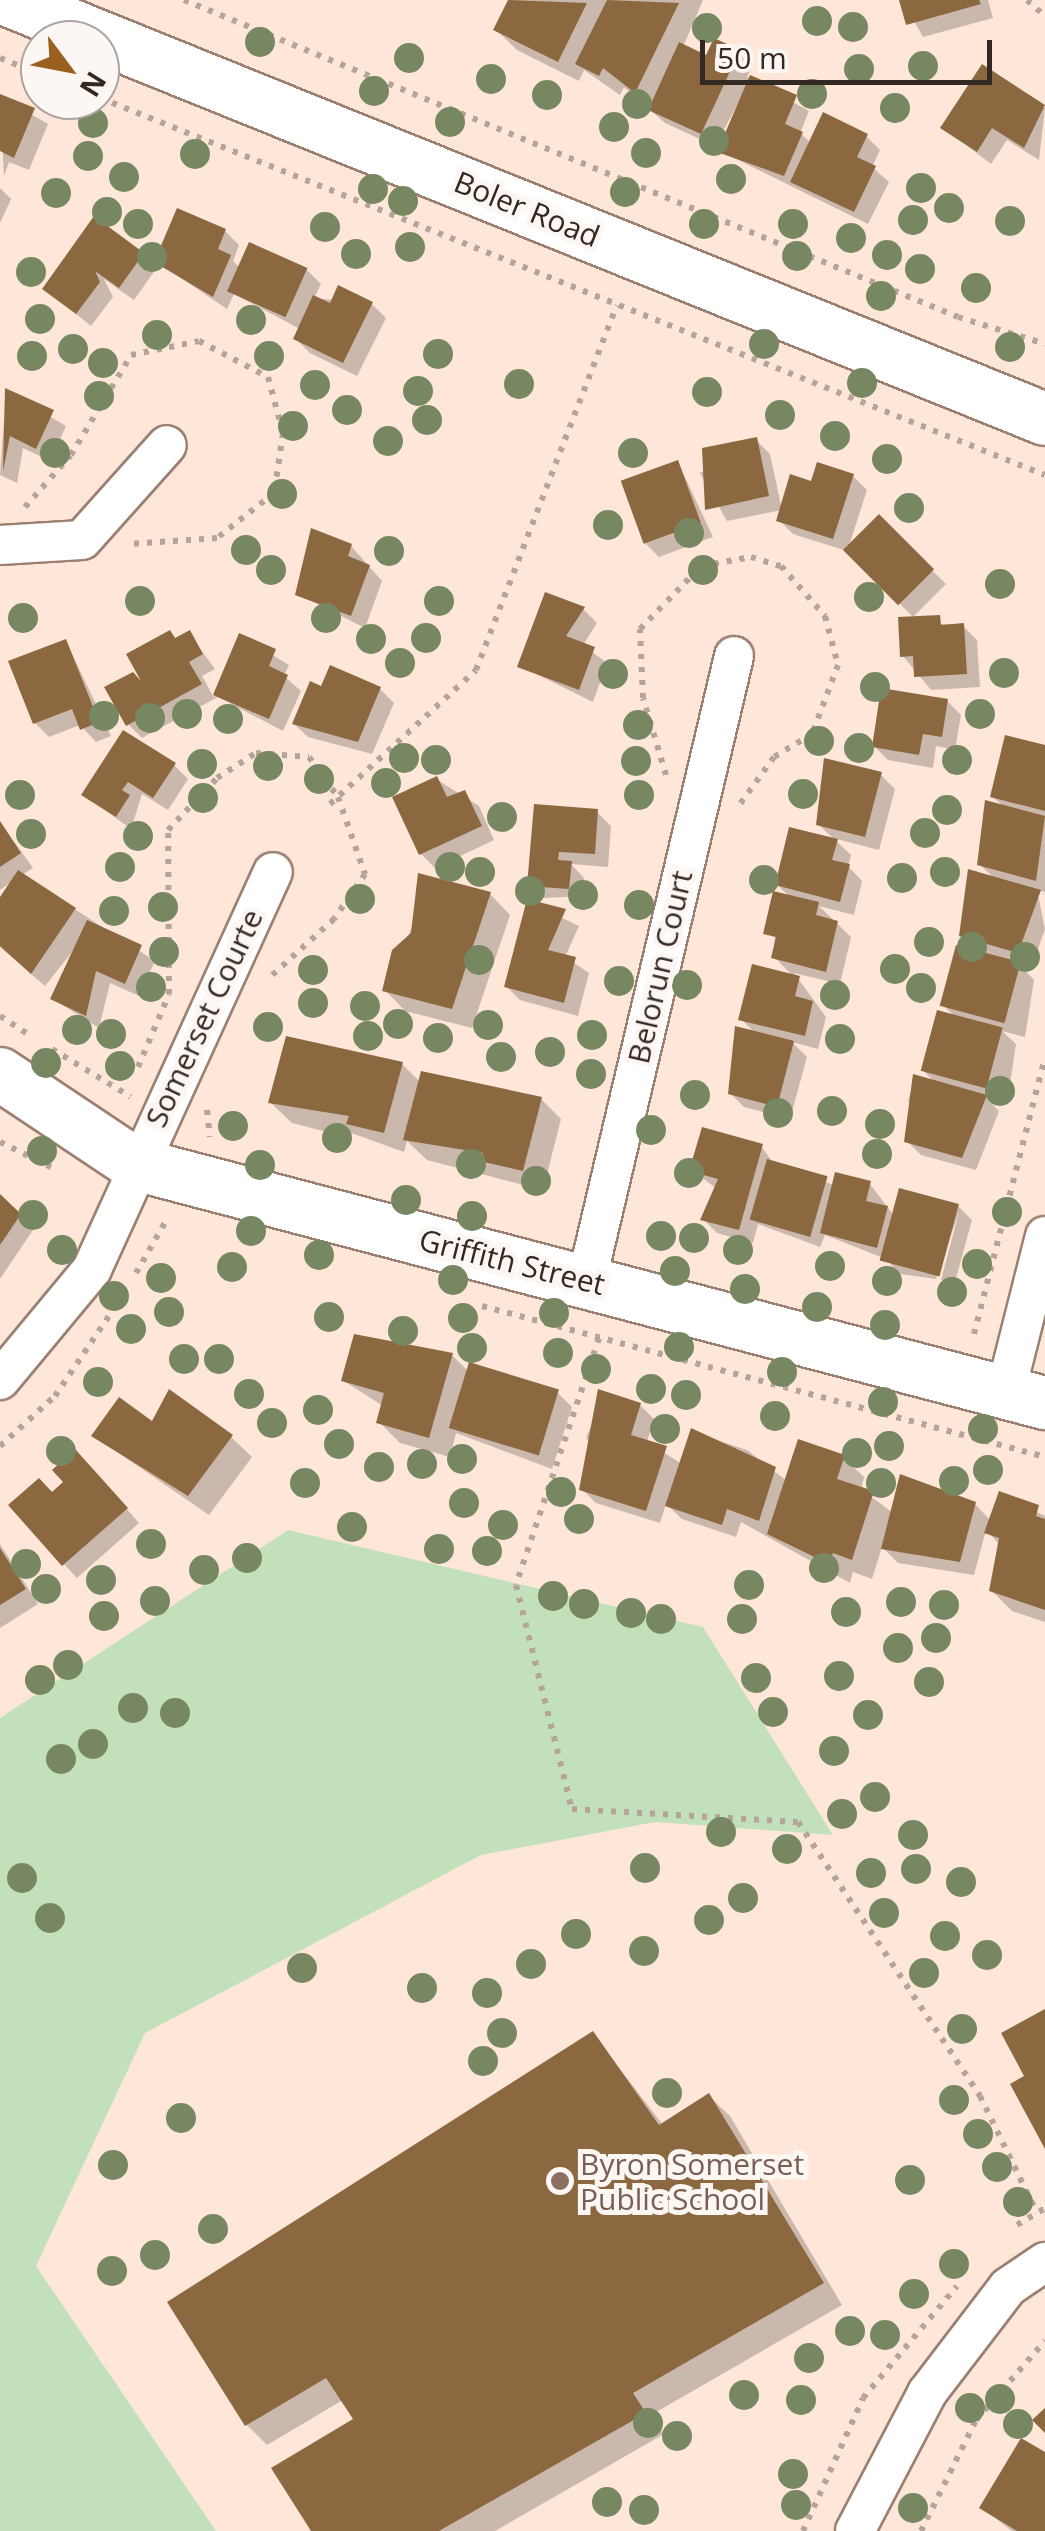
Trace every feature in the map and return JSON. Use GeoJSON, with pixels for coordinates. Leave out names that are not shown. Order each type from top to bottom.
{"type":"FeatureCollection","features":[{"type":"Feature","properties":{"kind":"street","name":"Boler Road"},"geometry":{"type":"LineString","coordinates":[[8,0],[1045,419]]}},
{"type":"Feature","properties":{"kind":"street"},"geometry":{"type":"LineString","coordinates":[[0,545],[82,540],[166,446]]}},
{"type":"Feature","properties":{"kind":"street","name":"Belorun Court"},"geometry":{"type":"LineString","coordinates":[[587,1279],[734,656]]}},
{"type":"Feature","properties":{"kind":"street","name":"Somerset Courte"},"geometry":{"type":"LineString","coordinates":[[0,1380],[92,1270],[135,1164],[274,872]]}},
{"type":"Feature","properties":{"kind":"street","name":"Griffith Street"},"geometry":{"type":"LineString","coordinates":[[0,1074],[135,1164],[587,1279],[1023,1381]]}},
{"type":"Feature","properties":{"kind":"street"},"geometry":{"type":"LineString","coordinates":[[1023,1381],[1045,1236]]}},
{"type":"Feature","properties":{"kind":"street"},"geometry":{"type":"LineString","coordinates":[[855,2531],[927,2393],[1008,2287],[1045,2262]]}},
{"type":"Feature","properties":{"kind":"path"},"geometry":{"type":"LineString","coordinates":[[184,0],[958,317],[1045,344]]}},
{"type":"Feature","properties":{"kind":"path"},"geometry":{"type":"LineString","coordinates":[[1028,0],[1045,16]]}},
{"type":"Feature","properties":{"kind":"path"},"geometry":{"type":"LineString","coordinates":[[120,106],[1045,475]]}},
{"type":"Feature","properties":{"kind":"path"},"geometry":{"type":"LineString","coordinates":[[330,804],[476,670],[617,305]]}},
{"type":"Feature","properties":{"kind":"path"},"geometry":{"type":"LineString","coordinates":[[0,1016],[162,1110],[230,1140]]}},
{"type":"Feature","properties":{"kind":"path"},"geometry":{"type":"LineString","coordinates":[[974,1334],[1045,1058]]}},
{"type":"Feature","properties":{"kind":"path"},"geometry":{"type":"LineString","coordinates":[[167,1219],[186,1224]]}},
{"type":"Feature","properties":{"kind":"path"},"geometry":{"type":"LineString","coordinates":[[468,1302],[1045,1457]]}},
{"type":"Feature","properties":{"kind":"path"},"geometry":{"type":"LineString","coordinates":[[955,1329],[974,1334],[1023,1381]]}},
{"type":"Feature","properties":{"kind":"path"},"geometry":{"type":"LineString","coordinates":[[598,1338],[516,1584],[572,1809],[798,1822],[980,2096],[1037,2213]]}},
{"type":"Feature","properties":{"kind":"path"},"geometry":{"type":"LineString","coordinates":[[1017,2225],[1045,2208]]}},
{"type":"Feature","properties":{"kind":"path"},"geometry":{"type":"LineString","coordinates":[[803,2531],[863,2398],[962,2280]]}},
{"type":"Feature","properties":{"kind":"path"},"geometry":{"type":"LineString","coordinates":[[921,2531],[976,2420],[1045,2342]]}},
{"type":"Feature","properties":{"kind":"green space"},"geometry":{"type":"Polygon","coordinates":[[[288,1530],[703,1627],[833,1835],[655,1822],[481,1855],[145,2033],[36,2266],[216,2531],[0,2531],[0,1718],[288,1530]]]}},
{"type":"Feature","properties":{"kind":"building"},"geometry":{"type":"Polygon","coordinates":[[[508,0],[587,3],[558,62],[493,30],[508,0]]]}},
{"type":"Feature","properties":{"kind":"building"},"geometry":{"type":"Polygon","coordinates":[[[607,0],[679,3],[635,93],[603,68],[599,76],[575,64],[607,0]]]}},
{"type":"Feature","properties":{"kind":"building"},"geometry":{"type":"Polygon","coordinates":[[[899,0],[979,0],[981,4],[906,25],[899,0]]]}},
{"type":"Feature","properties":{"kind":"building"},"geometry":{"type":"Polygon","coordinates":[[[714,38],[740,50],[701,134],[648,110],[679,42],[706,55],[714,38]]]}},
{"type":"Feature","properties":{"kind":"building"},"geometry":{"type":"Polygon","coordinates":[[[982,64],[1045,105],[1024,148],[992,128],[977,152],[940,128],[982,64]]]}},
{"type":"Feature","properties":{"kind":"building"},"geometry":{"type":"Polygon","coordinates":[[[750,75],[797,95],[785,124],[803,132],[784,176],[717,152],[750,75]]]}},
{"type":"Feature","properties":{"kind":"building"},"geometry":{"type":"Polygon","coordinates":[[[0,94],[20,102],[20,120],[30,120],[14,158],[0,151],[0,94]]]}},
{"type":"Feature","properties":{"kind":"building"},"geometry":{"type":"Polygon","coordinates":[[[823,112],[868,134],[857,157],[876,166],[854,212],[790,182],[823,112]]]}},
{"type":"Feature","properties":{"kind":"building"},"geometry":{"type":"Polygon","coordinates":[[[177,208],[226,229],[218,249],[231,255],[213,297],[154,262],[177,208]]]}},
{"type":"Feature","properties":{"kind":"building"},"geometry":{"type":"Polygon","coordinates":[[[94,216],[144,253],[119,288],[95,271],[100,282],[76,314],[42,289],[94,216]]]}},
{"type":"Feature","properties":{"kind":"building"},"geometry":{"type":"Polygon","coordinates":[[[249,242],[307,268],[286,317],[227,291],[249,242]]]}},
{"type":"Feature","properties":{"kind":"building"},"geometry":{"type":"Polygon","coordinates":[[[338,285],[373,302],[343,363],[293,339],[313,295],[330,303],[338,285]]]}},
{"type":"Feature","properties":{"kind":"building"},"geometry":{"type":"Polygon","coordinates":[[[5,388],[54,410],[36,449],[10,436],[3,471],[5,388]]]}},
{"type":"Feature","properties":{"kind":"building"},"geometry":{"type":"Polygon","coordinates":[[[757,437],[769,496],[705,510],[702,448],[757,437]]]}},
{"type":"Feature","properties":{"kind":"building"},"geometry":{"type":"Polygon","coordinates":[[[678,460],[701,523],[644,544],[621,481],[678,460]]]}},
{"type":"Feature","properties":{"kind":"building"},"geometry":{"type":"Polygon","coordinates":[[[817,462],[854,474],[833,539],[776,521],[790,474],[811,481],[817,462]]]}},
{"type":"Feature","properties":{"kind":"building"},"geometry":{"type":"Polygon","coordinates":[[[879,514],[934,569],[898,605],[843,550],[879,514]]]}},
{"type":"Feature","properties":{"kind":"building"},"geometry":{"type":"Polygon","coordinates":[[[311,528],[352,544],[348,556],[370,565],[351,616],[295,595],[311,528]]]}},
{"type":"Feature","properties":{"kind":"building"},"geometry":{"type":"Polygon","coordinates":[[[545,592],[585,607],[566,636],[595,647],[579,690],[517,667],[545,592]]]}},
{"type":"Feature","properties":{"kind":"building"},"geometry":{"type":"Polygon","coordinates":[[[940,615],[941,625],[964,623],[967,674],[914,677],[913,656],[900,657],[898,617],[940,615]]]}},
{"type":"Feature","properties":{"kind":"building"},"geometry":{"type":"Polygon","coordinates":[[[170,630],[175,638],[190,630],[203,654],[189,662],[202,684],[126,726],[104,687],[133,672],[141,681],[126,654],[170,630]]]}},
{"type":"Feature","properties":{"kind":"building"},"geometry":{"type":"Polygon","coordinates":[[[239,633],[276,649],[269,666],[288,675],[269,719],[213,695],[239,633]]]}},
{"type":"Feature","properties":{"kind":"building"},"geometry":{"type":"Polygon","coordinates":[[[66,639],[99,722],[80,730],[72,709],[33,724],[8,661],[66,639]]]}},
{"type":"Feature","properties":{"kind":"building"},"geometry":{"type":"Polygon","coordinates":[[[330,665],[381,687],[358,742],[292,724],[310,681],[321,686],[330,665]]]}},
{"type":"Feature","properties":{"kind":"building"},"geometry":{"type":"Polygon","coordinates":[[[881,688],[948,699],[942,737],[923,734],[919,755],[872,747],[881,688]]]}},
{"type":"Feature","properties":{"kind":"building"},"geometry":{"type":"Polygon","coordinates":[[[123,730],[176,763],[153,798],[128,782],[122,790],[130,795],[116,817],[81,795],[123,730]]]}},
{"type":"Feature","properties":{"kind":"building"},"geometry":{"type":"Polygon","coordinates":[[[1005,735],[1045,745],[1045,811],[990,797],[1005,735]]]}},
{"type":"Feature","properties":{"kind":"building"},"geometry":{"type":"Polygon","coordinates":[[[824,758],[882,772],[865,837],[816,825],[824,758]]]}},
{"type":"Feature","properties":{"kind":"building"},"geometry":{"type":"Polygon","coordinates":[[[437,776],[447,797],[465,790],[482,826],[419,855],[392,797],[437,776]]]}},
{"type":"Feature","properties":{"kind":"building"},"geometry":{"type":"Polygon","coordinates":[[[985,800],[1045,816],[1036,881],[977,865],[985,800]]]}},
{"type":"Feature","properties":{"kind":"building"},"geometry":{"type":"Polygon","coordinates":[[[534,804],[598,809],[595,854],[559,852],[558,860],[572,861],[569,889],[527,886],[534,804]]]}},
{"type":"Feature","properties":{"kind":"building"},"geometry":{"type":"Polygon","coordinates":[[[0,821],[21,853],[0,867],[0,821]]]}},
{"type":"Feature","properties":{"kind":"building"},"geometry":{"type":"Polygon","coordinates":[[[789,827],[838,839],[832,860],[850,864],[840,902],[775,885],[789,827]]]}},
{"type":"Feature","properties":{"kind":"building"},"geometry":{"type":"Polygon","coordinates":[[[968,869],[1041,890],[1018,953],[959,936],[968,869]]]}},
{"type":"Feature","properties":{"kind":"building"},"geometry":{"type":"Polygon","coordinates":[[[18,870],[76,908],[31,974],[0,946],[0,897],[18,870]]]}},
{"type":"Feature","properties":{"kind":"building"},"geometry":{"type":"Polygon","coordinates":[[[418,873],[491,892],[452,1009],[382,991],[392,950],[411,933],[418,873]]]}},
{"type":"Feature","properties":{"kind":"building"},"geometry":{"type":"Polygon","coordinates":[[[773,891],[819,902],[816,915],[838,921],[826,972],[771,958],[776,937],[763,934],[773,891]]]}},
{"type":"Feature","properties":{"kind":"building"},"geometry":{"type":"Polygon","coordinates":[[[527,899],[566,909],[548,950],[576,957],[564,1003],[504,987],[527,899]]]}},
{"type":"Feature","properties":{"kind":"building"},"geometry":{"type":"Polygon","coordinates":[[[87,920],[142,945],[125,984],[96,971],[86,1016],[50,999],[87,920]]]}},
{"type":"Feature","properties":{"kind":"building"},"geometry":{"type":"Polygon","coordinates":[[[956,945],[1021,962],[1004,1023],[940,1006],[956,945]]]}},
{"type":"Feature","properties":{"kind":"building"},"geometry":{"type":"Polygon","coordinates":[[[752,964],[800,976],[795,996],[813,1001],[805,1036],[738,1020],[752,964]]]}},
{"type":"Feature","properties":{"kind":"building"},"geometry":{"type":"Polygon","coordinates":[[[937,1010],[1003,1028],[986,1088],[921,1071],[937,1010]]]}},
{"type":"Feature","properties":{"kind":"building"},"geometry":{"type":"Polygon","coordinates":[[[735,1026],[794,1041],[777,1107],[728,1094],[735,1026]]]}},
{"type":"Feature","properties":{"kind":"building"},"geometry":{"type":"Polygon","coordinates":[[[286,1036],[403,1062],[384,1133],[346,1124],[349,1116],[268,1103],[286,1036]]]}},
{"type":"Feature","properties":{"kind":"building"},"geometry":{"type":"Polygon","coordinates":[[[421,1071],[542,1097],[523,1171],[480,1161],[483,1153],[403,1140],[421,1071]]]}},
{"type":"Feature","properties":{"kind":"building"},"geometry":{"type":"Polygon","coordinates":[[[913,1074],[987,1095],[962,1158],[904,1142],[913,1074]]]}},
{"type":"Feature","properties":{"kind":"building"},"geometry":{"type":"Polygon","coordinates":[[[702,1127],[763,1144],[739,1230],[700,1220],[718,1179],[689,1171],[702,1127]]]}},
{"type":"Feature","properties":{"kind":"building"},"geometry":{"type":"Polygon","coordinates":[[[767,1159],[828,1176],[810,1237],[750,1220],[767,1159]]]}},
{"type":"Feature","properties":{"kind":"building"},"geometry":{"type":"Polygon","coordinates":[[[835,1172],[871,1181],[866,1201],[888,1206],[877,1248],[820,1233],[835,1172]]]}},
{"type":"Feature","properties":{"kind":"building"},"geometry":{"type":"Polygon","coordinates":[[[899,1188],[959,1204],[939,1276],[880,1260],[899,1188]]]}},
{"type":"Feature","properties":{"kind":"building"},"geometry":{"type":"Polygon","coordinates":[[[0,1194],[21,1214],[0,1245],[0,1194]]]}},
{"type":"Feature","properties":{"kind":"building"},"geometry":{"type":"Polygon","coordinates":[[[354,1334],[453,1353],[429,1438],[376,1423],[384,1393],[341,1381],[354,1334]]]}},
{"type":"Feature","properties":{"kind":"building"},"geometry":{"type":"Polygon","coordinates":[[[469,1362],[559,1389],[539,1455],[449,1428],[469,1362]]]}},
{"type":"Feature","properties":{"kind":"building"},"geometry":{"type":"Polygon","coordinates":[[[169,1389],[233,1435],[188,1496],[91,1436],[119,1397],[152,1421],[169,1389]]]}},
{"type":"Feature","properties":{"kind":"building"},"geometry":{"type":"Polygon","coordinates":[[[598,1389],[641,1403],[631,1435],[667,1446],[646,1511],[579,1490],[598,1389]]]}},
{"type":"Feature","properties":{"kind":"building"},"geometry":{"type":"Polygon","coordinates":[[[691,1428],[776,1467],[759,1521],[727,1509],[722,1525],[665,1506],[691,1428]]]}},
{"type":"Feature","properties":{"kind":"building"},"geometry":{"type":"Polygon","coordinates":[[[798,1439],[845,1455],[837,1479],[874,1491],[852,1560],[833,1553],[829,1564],[767,1534],[798,1439]]]}},
{"type":"Feature","properties":{"kind":"building"},"geometry":{"type":"Polygon","coordinates":[[[75,1449],[128,1508],[62,1566],[8,1505],[39,1478],[52,1492],[63,1482],[52,1470],[75,1449]]]}},
{"type":"Feature","properties":{"kind":"building"},"geometry":{"type":"Polygon","coordinates":[[[900,1474],[976,1502],[960,1562],[881,1549],[900,1474]]]}},
{"type":"Feature","properties":{"kind":"building"},"geometry":{"type":"Polygon","coordinates":[[[999,1491],[1039,1505],[1036,1516],[1045,1519],[1045,1610],[989,1591],[999,1538],[984,1533],[999,1491]]]}},
{"type":"Feature","properties":{"kind":"building"},"geometry":{"type":"Polygon","coordinates":[[[0,1548],[26,1589],[0,1605],[0,1548]]]}},
{"type":"Feature","properties":{"kind":"building"},"geometry":{"type":"Polygon","coordinates":[[[1045,2009],[1045,2149],[1010,2084],[1024,2076],[1001,2033],[1045,2009]]]}},
{"type":"Feature","properties":{"kind":"building"},"geometry":{"type":"Polygon","coordinates":[[[593,2031],[659,2125],[709,2093],[824,2283],[633,2393],[646,2413],[439,2531],[311,2531],[271,2468],[353,2419],[326,2378],[245,2426],[167,2302],[593,2031]]]}},
{"type":"Feature","properties":{"kind":"building"},"geometry":{"type":"Polygon","coordinates":[[[1045,2408],[1045,2433],[1032,2420],[1045,2408]]]}},
{"type":"Feature","properties":{"kind":"building"},"geometry":{"type":"Polygon","coordinates":[[[1021,2438],[1045,2452],[1045,2531],[1017,2531],[979,2508],[1021,2438]]]}},
{"type":"Feature","properties":{"kind":"place","name":"Byron Somerset Public School"},"geometry":{"type":"Point","coordinates":[560,2181]}}]}
